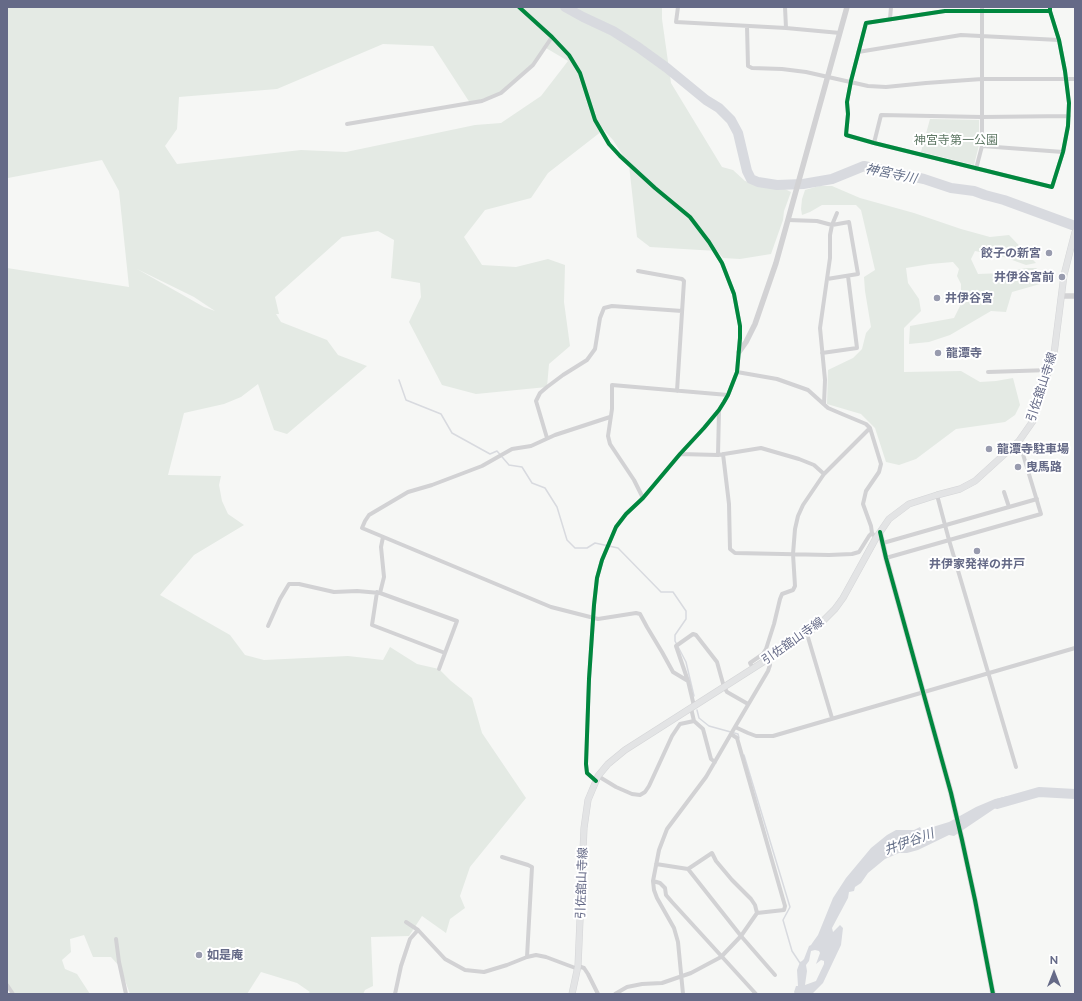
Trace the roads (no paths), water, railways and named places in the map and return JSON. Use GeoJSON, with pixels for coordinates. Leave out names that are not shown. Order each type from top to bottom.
{"type":"FeatureCollection","features":[{"type":"Feature","properties":{"kind":"main road","name":"引佐舘山寺線"},"geometry":{"type":"LineString","coordinates":[[572,994],[578,967],[584,828],[588,800],[597,778],[608,764],[625,750],[807,634],[828,616],[843,598],[876,534],[889,519],[909,504],[960,489],[975,481],[1019,441],[1033,421],[1050,370],[1054,354],[1064,275],[1075,232]]}},
{"type":"Feature","properties":{"kind":"street"},"geometry":{"type":"LineString","coordinates":[[519,7],[552,37],[569,55],[580,74],[595,120],[610,144],[620,156],[655,188],[690,217],[709,242],[722,263],[734,294],[740,326],[739,352],[737,372],[728,395],[719,410],[704,428],[643,498],[626,514],[616,528],[602,560],[597,578],[589,679],[587,773],[626,792],[640,795],[645,792],[649,786],[672,736],[680,724],[694,721]]}},
{"type":"Feature","properties":{"kind":"street"},"geometry":{"type":"LineString","coordinates":[[678,7],[676,22],[786,28],[840,33]]}},
{"type":"Feature","properties":{"kind":"street"},"geometry":{"type":"LineString","coordinates":[[785,7],[786,28]]}},
{"type":"Feature","properties":{"kind":"street"},"geometry":{"type":"LineString","coordinates":[[739,352],[755,324],[776,263],[847,7]]}},
{"type":"Feature","properties":{"kind":"street"},"geometry":{"type":"LineString","coordinates":[[890,19],[891,7]]}},
{"type":"Feature","properties":{"kind":"street"},"geometry":{"type":"LineString","coordinates":[[976,169],[982,146],[982,9]]}},
{"type":"Feature","properties":{"kind":"street"},"geometry":{"type":"LineString","coordinates":[[982,9],[1050,9],[1059,40],[1067,79],[1069,103],[1068,126],[1063,152],[1052,187],[846,135],[848,114],[847,102],[850,81],[866,23],[890,19],[945,11],[982,9]]}},
{"type":"Feature","properties":{"kind":"street"},"geometry":{"type":"LineString","coordinates":[[748,26],[748,66],[752,68],[782,69],[806,72],[868,86],[886,87],[982,79],[1075,79]]}},
{"type":"Feature","properties":{"kind":"street"},"geometry":{"type":"LineString","coordinates":[[858,52],[961,36],[1059,40]]}},
{"type":"Feature","properties":{"kind":"street"},"geometry":{"type":"LineString","coordinates":[[347,124],[482,101],[501,93],[532,65],[552,37]]}},
{"type":"Feature","properties":{"kind":"street"},"geometry":{"type":"LineString","coordinates":[[874,143],[881,115],[982,117],[1069,116]]}},
{"type":"Feature","properties":{"kind":"street"},"geometry":{"type":"LineString","coordinates":[[982,146],[1063,152]]}},
{"type":"Feature","properties":{"kind":"street"},"geometry":{"type":"LineString","coordinates":[[824,404],[825,380],[820,328],[830,258],[830,235],[837,213]]}},
{"type":"Feature","properties":{"kind":"street"},"geometry":{"type":"LineString","coordinates":[[788,220],[817,221],[832,225],[850,222],[858,274],[827,279]]}},
{"type":"Feature","properties":{"kind":"street"},"geometry":{"type":"LineString","coordinates":[[638,271],[682,279],[684,281],[677,391]]}},
{"type":"Feature","properties":{"kind":"street"},"geometry":{"type":"LineString","coordinates":[[822,353],[857,348],[848,276]]}},
{"type":"Feature","properties":{"kind":"street"},"geometry":{"type":"LineString","coordinates":[[1062,296],[1075,296]]}},
{"type":"Feature","properties":{"kind":"street"},"geometry":{"type":"LineString","coordinates":[[547,438],[536,401],[540,393],[547,387],[587,360],[591,355],[595,349],[600,318],[604,308],[612,306],[682,311]]}},
{"type":"Feature","properties":{"kind":"street"},"geometry":{"type":"LineString","coordinates":[[988,372],[1050,370]]}},
{"type":"Feature","properties":{"kind":"street"},"geometry":{"type":"LineString","coordinates":[[737,372],[777,379],[808,390],[828,408],[866,424],[870,428],[881,464],[879,472],[866,490],[862,504],[871,526],[883,544],[923,692],[962,840],[993,994]]}},
{"type":"Feature","properties":{"kind":"street"},"geometry":{"type":"LineString","coordinates":[[643,498],[634,480],[610,444],[608,436],[612,409],[612,385],[728,395]]}},
{"type":"Feature","properties":{"kind":"street"},"geometry":{"type":"LineString","coordinates":[[719,410],[721,455],[729,504],[730,549],[734,552],[829,555],[852,554],[859,552],[868,536],[876,534]]}},
{"type":"Feature","properties":{"kind":"street"},"geometry":{"type":"LineString","coordinates":[[610,417],[547,438],[531,446],[512,449],[482,466],[432,485],[408,492],[369,515],[362,528],[551,607],[603,619],[640,614],[673,672],[688,681]]}},
{"type":"Feature","properties":{"kind":"street"},"geometry":{"type":"LineString","coordinates":[[753,668],[750,663],[763,654],[766,649],[782,594],[794,590],[793,554],[795,529],[798,516],[803,505],[824,474],[870,428]]}},
{"type":"Feature","properties":{"kind":"street"},"geometry":{"type":"LineString","coordinates":[[886,558],[1041,514],[1019,441]]}},
{"type":"Feature","properties":{"kind":"street"},"geometry":{"type":"LineString","coordinates":[[680,454],[721,455],[761,448],[814,465],[824,474]]}},
{"type":"Feature","properties":{"kind":"street"},"geometry":{"type":"LineString","coordinates":[[1004,492],[1009,507]]}},
{"type":"Feature","properties":{"kind":"street"},"geometry":{"type":"LineString","coordinates":[[937,495],[1016,767]]}},
{"type":"Feature","properties":{"kind":"street"},"geometry":{"type":"LineString","coordinates":[[883,544],[945,525],[1037,500]]}},
{"type":"Feature","properties":{"kind":"street"},"geometry":{"type":"LineString","coordinates":[[383,536],[381,547],[384,577],[379,592],[372,625],[445,653]]}},
{"type":"Feature","properties":{"kind":"street"},"geometry":{"type":"LineString","coordinates":[[268,626],[280,599],[289,584],[299,584],[334,592],[379,592],[457,621],[439,669]]}},
{"type":"Feature","properties":{"kind":"street"},"geometry":{"type":"LineString","coordinates":[[715,762],[711,759],[703,729],[694,721],[688,681],[676,646],[693,634],[696,635],[717,662],[724,687],[728,692],[748,704]]}},
{"type":"Feature","properties":{"kind":"street"},"geometry":{"type":"LineString","coordinates":[[807,634],[832,718]]}},
{"type":"Feature","properties":{"kind":"street"},"geometry":{"type":"LineString","coordinates":[[735,727],[756,736],[773,736],[1075,648]]}},
{"type":"Feature","properties":{"kind":"street"},"geometry":{"type":"LineString","coordinates":[[683,994],[678,942],[674,928],[654,890],[653,880],[659,850],[667,829],[706,777],[768,672],[770,657]]}},
{"type":"Feature","properties":{"kind":"street"},"geometry":{"type":"LineString","coordinates":[[615,994],[627,987],[642,984],[662,983],[691,974],[721,957],[741,936],[757,913],[784,910],[785,906],[738,738],[731,734]]}},
{"type":"Feature","properties":{"kind":"street"},"geometry":{"type":"LineString","coordinates":[[656,864],[688,869],[712,853],[732,880],[751,899],[755,905],[757,913]]}},
{"type":"Feature","properties":{"kind":"street"},"geometry":{"type":"LineString","coordinates":[[502,857],[532,867],[527,956]]}},
{"type":"Feature","properties":{"kind":"street"},"geometry":{"type":"LineString","coordinates":[[688,869],[741,936],[775,975]]}},
{"type":"Feature","properties":{"kind":"street"},"geometry":{"type":"LineString","coordinates":[[653,880],[660,883],[665,888],[666,895],[672,902],[756,994]]}},
{"type":"Feature","properties":{"kind":"street"},"geometry":{"type":"LineString","coordinates":[[406,922],[418,930],[444,959],[465,970],[484,972],[507,965],[527,956],[536,955],[584,968],[598,994]]}},
{"type":"Feature","properties":{"kind":"street"},"geometry":{"type":"LineString","coordinates":[[395,994],[401,966],[410,939],[418,930]]}},
{"type":"Feature","properties":{"kind":"street"},"geometry":{"type":"LineString","coordinates":[[116,939],[126,994]]}},
{"type":"Feature","properties":{"kind":"street"},"geometry":{"type":"LineString","coordinates":[[7,985],[13,994]]}},
{"type":"Feature","properties":{"kind":"water"},"geometry":{"type":"Polygon","coordinates":[[[1008,796],[1010,802],[1003,803],[954,836],[949,835],[918,850],[907,853],[899,853],[885,859],[868,873],[861,883],[855,887],[854,891],[849,892],[848,898],[832,928],[833,932],[840,925],[843,928],[841,945],[823,983],[812,994],[795,994],[794,992],[796,986],[798,986],[797,970],[800,962],[804,959],[809,946],[818,935],[833,898],[846,878],[871,848],[887,835],[896,830],[914,830],[920,827],[920,832],[913,838],[916,838],[926,829],[949,822],[976,807],[995,799],[1008,796]],[[811,951],[809,961],[806,965],[807,971],[805,985],[816,981],[824,964],[824,961],[821,960],[816,964],[820,953],[819,951],[811,951]]]}},
{"type":"Feature","properties":{"kind":"waterway","name":"神宮寺川"},"geometry":{"type":"LineString","coordinates":[[565,7],[613,31],[638,47],[667,68],[706,100],[719,108],[731,120],[738,133],[747,171],[751,179],[758,182],[777,185],[803,184],[832,179],[864,166],[924,179],[951,188],[974,191],[1004,200],[1075,226]]}},
{"type":"Feature","properties":{"kind":"waterway"},"geometry":{"type":"LineString","coordinates":[[399,380],[406,400],[441,414],[452,433],[490,454],[497,451],[509,465],[522,467],[532,483],[545,488],[557,507],[567,540],[575,548],[587,548],[595,543],[618,548],[661,592],[673,592],[686,611],[686,619],[675,635],[675,641],[686,662],[694,696]]}},
{"type":"Feature","properties":{"kind":"waterway"},"geometry":{"type":"LineString","coordinates":[[697,710],[699,718],[709,726],[738,734],[739,738]]}},
{"type":"Feature","properties":{"kind":"waterway"},"geometry":{"type":"LineString","coordinates":[[744,755],[790,907],[783,920],[792,951],[800,963]]}},
{"type":"Feature","properties":{"kind":"waterway","name":"井伊谷川"},"geometry":{"type":"LineString","coordinates":[[997,804],[1039,792],[1075,794]]}},
{"type":"Feature","properties":{"kind":"place","name":"餃子の新宮"},"geometry":{"type":"Point","coordinates":[1049,253]}},
{"type":"Feature","properties":{"kind":"place","name":"井伊谷宮前"},"geometry":{"type":"Point","coordinates":[1062,277]}},
{"type":"Feature","properties":{"kind":"place","name":"井伊谷宮"},"geometry":{"type":"Point","coordinates":[937,298]}},
{"type":"Feature","properties":{"kind":"place","name":"龍潭寺"},"geometry":{"type":"Point","coordinates":[938,353]}},
{"type":"Feature","properties":{"kind":"place","name":"龍潭寺駐車場"},"geometry":{"type":"Point","coordinates":[989,449]}},
{"type":"Feature","properties":{"kind":"place","name":"曳馬路"},"geometry":{"type":"Point","coordinates":[1018,467]}},
{"type":"Feature","properties":{"kind":"place","name":"井伊家発祥の井戸"},"geometry":{"type":"Point","coordinates":[977,551]}},
{"type":"Feature","properties":{"kind":"place","name":"如是庵"},"geometry":{"type":"Point","coordinates":[199,955]}},
{"type":"Feature","properties":{"kind":"park label","name":"神宮寺第一公園"},"geometry":{"type":"Point","coordinates":[956,140]}}]}
